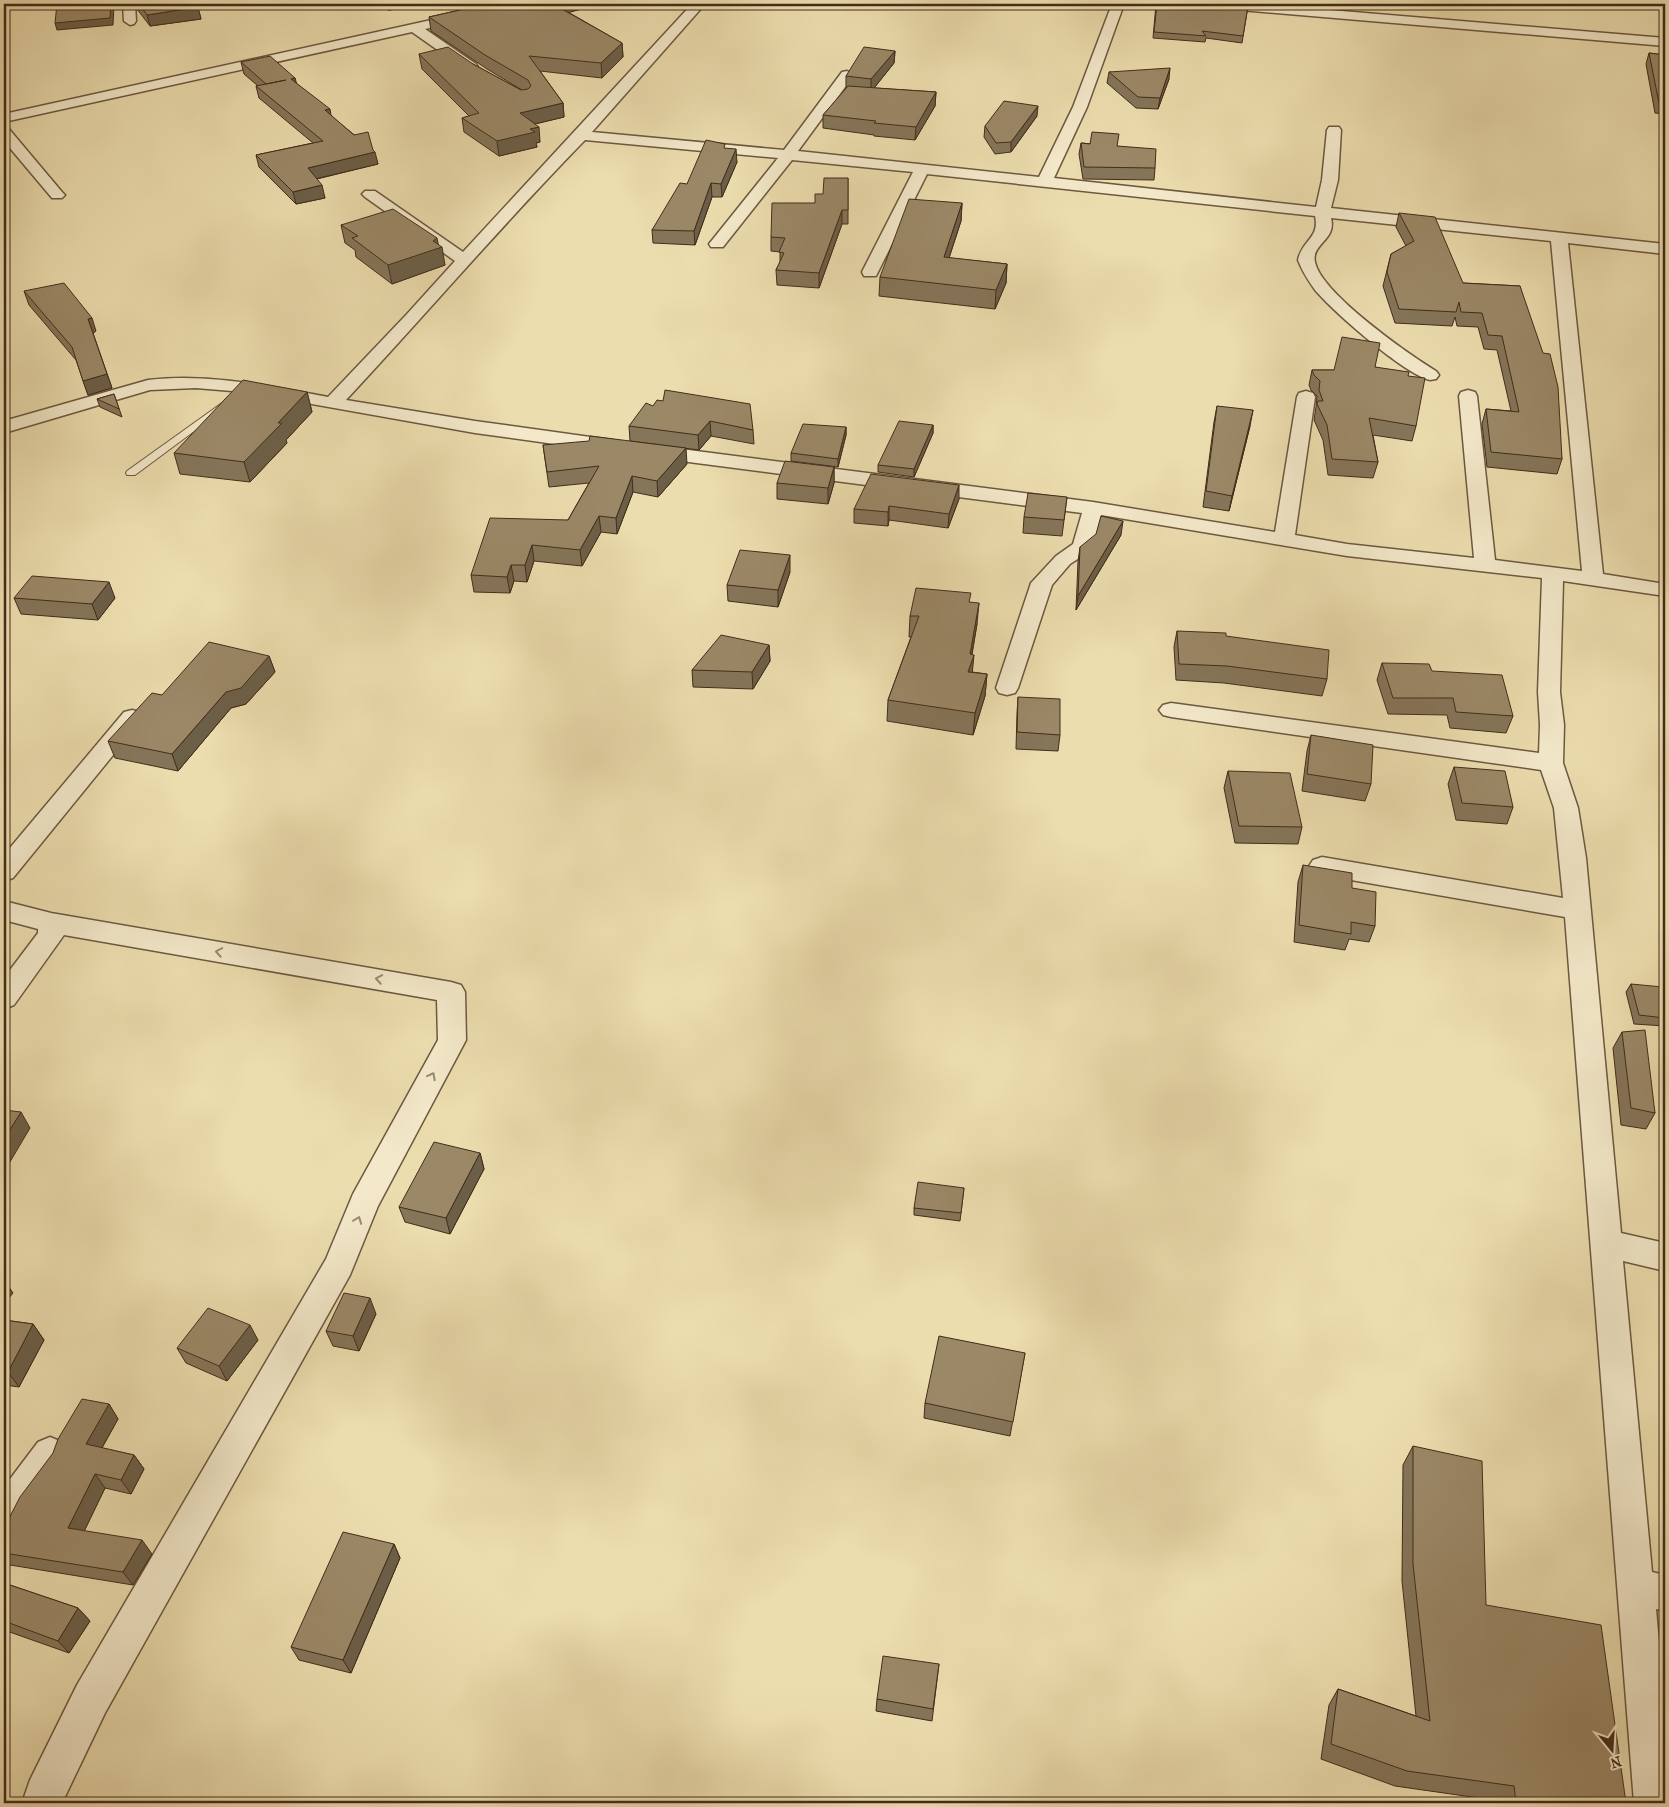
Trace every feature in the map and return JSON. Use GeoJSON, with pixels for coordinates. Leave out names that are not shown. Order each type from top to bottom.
{"type":"FeatureCollection","features":[{"type":"Feature","properties":{"kind":"street"},"geometry":{"type":"LineString","coordinates":[[129,4],[130,21]]}},
{"type":"Feature","properties":{"kind":"street"},"geometry":{"type":"LineString","coordinates":[[4,118],[520,4]]}},
{"type":"Feature","properties":{"kind":"street"},"geometry":{"type":"LineString","coordinates":[[332,403],[465,261],[520,198],[699,4]]}},
{"type":"Feature","properties":{"kind":"street"},"geometry":{"type":"LineString","coordinates":[[1044,182],[1080,107],[1118,4]]}},
{"type":"Feature","properties":{"kind":"street"},"geometry":{"type":"LineString","coordinates":[[1217,4],[1351,9],[1665,42]]}},
{"type":"Feature","properties":{"kind":"street"},"geometry":{"type":"LineString","coordinates":[[415,28],[481,74]]}},
{"type":"Feature","properties":{"kind":"street"},"geometry":{"type":"LineString","coordinates":[[717,244],[788,155],[823,105],[847,75]]}},
{"type":"Feature","properties":{"kind":"street"},"geometry":{"type":"LineString","coordinates":[[1334,130],[1330,179],[1323,213],[1326,227],[1323,234],[1315,240],[1308,252],[1306,261],[1308,270],[1331,296],[1394,352],[1430,375]]}},
{"type":"Feature","properties":{"kind":"street"},"geometry":{"type":"LineString","coordinates":[[4,132],[57,195]]}},
{"type":"Feature","properties":{"kind":"street"},"geometry":{"type":"LineString","coordinates":[[580,134],[1665,249]]}},
{"type":"Feature","properties":{"kind":"street"},"geometry":{"type":"LineString","coordinates":[[870,272],[922,169]]}},
{"type":"Feature","properties":{"kind":"street"},"geometry":{"type":"LineString","coordinates":[[370,194],[465,261]]}},
{"type":"Feature","properties":{"kind":"street"},"geometry":{"type":"LineString","coordinates":[[1559,238],[1593,579]]}},
{"type":"Feature","properties":{"kind":"street"},"geometry":{"type":"LineString","coordinates":[[4,427],[148,384],[196,382],[245,388],[548,438],[1093,508],[1284,538],[1347,550],[1553,573],[1665,590]]}},
{"type":"Feature","properties":{"kind":"street"},"geometry":{"type":"LineString","coordinates":[[1468,396],[1485,566]]}},
{"type":"Feature","properties":{"kind":"street"},"geometry":{"type":"LineString","coordinates":[[1284,538],[1306,397]]}},
{"type":"Feature","properties":{"kind":"street"},"geometry":{"type":"LineString","coordinates":[[1007,688],[1042,583],[1063,560],[1083,547],[1093,508]]}},
{"type":"Feature","properties":{"kind":"street"},"geometry":{"type":"LineString","coordinates":[[1553,573],[1549,692],[1552,726],[1551,764],[1566,808],[1578,910],[1606,1244],[1650,1589],[1654,1803]]}},
{"type":"Feature","properties":{"kind":"street"},"geometry":{"type":"LineString","coordinates":[[1171,710],[1551,764]]}},
{"type":"Feature","properties":{"kind":"street"},"geometry":{"type":"LineString","coordinates":[[4,872],[132,717]]}},
{"type":"Feature","properties":{"kind":"street"},"geometry":{"type":"LineString","coordinates":[[1322,866],[1578,910]]}},
{"type":"Feature","properties":{"kind":"street"},"geometry":{"type":"LineString","coordinates":[[4,912],[51,923],[451,992],[452,1040],[364,1203],[339,1265],[91,1700],[44,1794],[42,1803]]}},
{"type":"Feature","properties":{"kind":"street"},"geometry":{"type":"LineString","coordinates":[[4,998],[51,935],[51,923]]}},
{"type":"Feature","properties":{"kind":"street"},"geometry":{"type":"LineString","coordinates":[[1606,1244],[1665,1257]]}},
{"type":"Feature","properties":{"kind":"street"},"geometry":{"type":"LineString","coordinates":[[4,1516],[50,1454]]}},
{"type":"Feature","properties":{"kind":"lane"},"geometry":{"type":"LineString","coordinates":[[388,8],[408,4]]}},
{"type":"Feature","properties":{"kind":"lane"},"geometry":{"type":"LineString","coordinates":[[1596,4],[1630,4]]}},
{"type":"Feature","properties":{"kind":"lane"},"geometry":{"type":"LineString","coordinates":[[131,473],[245,388]]}},
{"type":"Feature","properties":{"kind":"building"},"geometry":{"type":"Polygon","coordinates":[[[57,4],[111,4],[110,18],[55,23],[57,4]]]}},
{"type":"Feature","properties":{"kind":"building"},"geometry":{"type":"Polygon","coordinates":[[[139,4],[197,4],[198,7],[147,15],[139,4]]]}},
{"type":"Feature","properties":{"kind":"building"},"geometry":{"type":"Polygon","coordinates":[[[487,4],[553,4],[622,43],[601,63],[529,56],[563,103],[520,113],[539,127],[530,129],[535,132],[497,141],[462,118],[479,113],[419,54],[448,47],[473,64],[521,90],[528,89],[531,86],[528,80],[485,55],[429,17],[487,4]]]}},
{"type":"Feature","properties":{"kind":"building"},"geometry":{"type":"Polygon","coordinates":[[[1157,4],[1248,6],[1243,36],[1202,31],[1206,36],[1154,32],[1157,4]]]}},
{"type":"Feature","properties":{"kind":"building"},"geometry":{"type":"Polygon","coordinates":[[[864,47],[895,51],[871,79],[846,76],[864,47]]]}},
{"type":"Feature","properties":{"kind":"building"},"geometry":{"type":"Polygon","coordinates":[[[1649,53],[1665,55],[1665,103],[1659,103],[1649,53]]]}},
{"type":"Feature","properties":{"kind":"building"},"geometry":{"type":"Polygon","coordinates":[[[270,56],[295,78],[291,79],[330,109],[325,110],[354,135],[368,132],[375,152],[308,168],[322,185],[293,192],[256,155],[323,141],[256,86],[266,84],[241,62],[270,56]]]}},
{"type":"Feature","properties":{"kind":"building"},"geometry":{"type":"Polygon","coordinates":[[[1170,68],[1160,98],[1138,97],[1109,72],[1170,68]]]}},
{"type":"Feature","properties":{"kind":"building"},"geometry":{"type":"Polygon","coordinates":[[[848,86],[936,92],[916,127],[823,115],[848,86]]]}},
{"type":"Feature","properties":{"kind":"building"},"geometry":{"type":"Polygon","coordinates":[[[1004,101],[1038,106],[1011,142],[996,143],[985,126],[1004,101]]]}},
{"type":"Feature","properties":{"kind":"building"},"geometry":{"type":"Polygon","coordinates":[[[1092,132],[1119,134],[1117,146],[1156,149],[1155,168],[1084,167],[1081,143],[1090,144],[1092,132]]]}},
{"type":"Feature","properties":{"kind":"building"},"geometry":{"type":"Polygon","coordinates":[[[706,140],[725,144],[724,148],[736,149],[721,184],[711,183],[694,231],[652,230],[680,183],[687,184],[706,140]]]}},
{"type":"Feature","properties":{"kind":"building"},"geometry":{"type":"Polygon","coordinates":[[[824,178],[848,178],[848,210],[842,210],[819,273],[776,270],[784,253],[779,252],[785,238],[771,237],[772,203],[815,203],[815,194],[823,194],[824,178]]]}},
{"type":"Feature","properties":{"kind":"building"},"geometry":{"type":"Polygon","coordinates":[[[909,199],[962,203],[944,257],[1007,264],[996,290],[880,277],[909,199]]]}},
{"type":"Feature","properties":{"kind":"building"},"geometry":{"type":"Polygon","coordinates":[[[393,209],[437,238],[433,241],[442,247],[388,265],[352,238],[358,236],[341,225],[393,209]]]}},
{"type":"Feature","properties":{"kind":"building"},"geometry":{"type":"Polygon","coordinates":[[[1399,213],[1435,217],[1463,283],[1520,286],[1543,353],[1550,354],[1558,387],[1562,459],[1491,452],[1486,409],[1519,412],[1502,336],[1488,335],[1482,313],[1461,312],[1459,302],[1456,312],[1399,309],[1387,272],[1391,254],[1414,241],[1399,213]]]}},
{"type":"Feature","properties":{"kind":"building"},"geometry":{"type":"Polygon","coordinates":[[[64,283],[92,318],[88,319],[107,374],[83,381],[72,347],[24,291],[64,283]]]}},
{"type":"Feature","properties":{"kind":"building"},"geometry":{"type":"Polygon","coordinates":[[[1342,337],[1380,343],[1375,367],[1409,372],[1408,376],[1425,378],[1416,426],[1369,418],[1378,462],[1332,459],[1327,425],[1317,404],[1318,401],[1323,401],[1319,390],[1320,381],[1312,370],[1334,370],[1342,337]]]}},
{"type":"Feature","properties":{"kind":"building"},"geometry":{"type":"Polygon","coordinates":[[[243,380],[307,392],[278,423],[282,423],[244,462],[174,453],[243,380]]]}},
{"type":"Feature","properties":{"kind":"building"},"geometry":{"type":"Polygon","coordinates":[[[665,390],[750,404],[753,430],[710,421],[698,435],[629,426],[646,403],[653,406],[657,400],[663,401],[665,390]]]}},
{"type":"Feature","properties":{"kind":"building"},"geometry":{"type":"Polygon","coordinates":[[[114,394],[119,409],[97,399],[114,394]]]}},
{"type":"Feature","properties":{"kind":"building"},"geometry":{"type":"Polygon","coordinates":[[[1217,406],[1253,410],[1232,496],[1206,491],[1217,406]]]}},
{"type":"Feature","properties":{"kind":"building"},"geometry":{"type":"Polygon","coordinates":[[[899,421],[933,425],[914,469],[878,465],[899,421]]]}},
{"type":"Feature","properties":{"kind":"building"},"geometry":{"type":"Polygon","coordinates":[[[803,424],[846,427],[838,459],[791,453],[803,424]]]}},
{"type":"Feature","properties":{"kind":"building"},"geometry":{"type":"Polygon","coordinates":[[[590,436],[686,448],[657,481],[632,476],[616,518],[599,516],[580,550],[532,545],[525,565],[511,565],[507,577],[471,575],[490,518],[568,520],[599,466],[547,472],[543,445],[589,441],[590,436]]]}},
{"type":"Feature","properties":{"kind":"building"},"geometry":{"type":"Polygon","coordinates":[[[785,461],[834,467],[828,488],[777,483],[785,461]]]}},
{"type":"Feature","properties":{"kind":"building"},"geometry":{"type":"Polygon","coordinates":[[[871,474],[959,485],[949,514],[889,506],[888,512],[854,509],[871,474]]]}},
{"type":"Feature","properties":{"kind":"building"},"geometry":{"type":"Polygon","coordinates":[[[1028,493],[1067,497],[1064,520],[1024,517],[1028,493]]]}},
{"type":"Feature","properties":{"kind":"building"},"geometry":{"type":"Polygon","coordinates":[[[1101,516],[1123,521],[1078,596],[1080,547],[1096,534],[1101,516]]]}},
{"type":"Feature","properties":{"kind":"building"},"geometry":{"type":"Polygon","coordinates":[[[740,550],[790,555],[778,590],[727,585],[740,550]]]}},
{"type":"Feature","properties":{"kind":"building"},"geometry":{"type":"Polygon","coordinates":[[[32,576],[109,582],[92,604],[14,598],[32,576]]]}},
{"type":"Feature","properties":{"kind":"building"},"geometry":{"type":"Polygon","coordinates":[[[916,588],[971,593],[969,602],[979,603],[970,654],[974,655],[968,672],[987,674],[975,713],[888,700],[919,616],[910,616],[916,588]]]}},
{"type":"Feature","properties":{"kind":"building"},"geometry":{"type":"Polygon","coordinates":[[[1177,631],[1226,633],[1226,636],[1329,650],[1327,679],[1227,666],[1179,664],[1177,631]]]}},
{"type":"Feature","properties":{"kind":"building"},"geometry":{"type":"Polygon","coordinates":[[[721,635],[769,645],[752,672],[692,670],[721,635]]]}},
{"type":"Feature","properties":{"kind":"building"},"geometry":{"type":"Polygon","coordinates":[[[209,642],[269,656],[241,688],[226,692],[172,754],[108,741],[152,693],[162,695],[209,642]]]}},
{"type":"Feature","properties":{"kind":"building"},"geometry":{"type":"Polygon","coordinates":[[[1382,663],[1429,664],[1432,671],[1502,675],[1513,716],[1456,712],[1453,698],[1393,698],[1382,663]]]}},
{"type":"Feature","properties":{"kind":"building"},"geometry":{"type":"Polygon","coordinates":[[[1018,697],[1060,699],[1060,735],[1017,732],[1018,697]]]}},
{"type":"Feature","properties":{"kind":"building"},"geometry":{"type":"Polygon","coordinates":[[[1311,735],[1373,745],[1371,784],[1307,774],[1311,735]]]}},
{"type":"Feature","properties":{"kind":"building"},"geometry":{"type":"Polygon","coordinates":[[[1454,767],[1505,771],[1513,807],[1462,803],[1454,767]]]}},
{"type":"Feature","properties":{"kind":"building"},"geometry":{"type":"Polygon","coordinates":[[[1228,771],[1290,773],[1302,827],[1239,826],[1228,771]]]}},
{"type":"Feature","properties":{"kind":"building"},"geometry":{"type":"Polygon","coordinates":[[[1303,865],[1352,873],[1352,888],[1376,892],[1375,926],[1351,922],[1351,934],[1299,925],[1303,865]]]}},
{"type":"Feature","properties":{"kind":"building"},"geometry":{"type":"Polygon","coordinates":[[[1631,984],[1663,987],[1665,1018],[1639,1015],[1631,984]]]}},
{"type":"Feature","properties":{"kind":"building"},"geometry":{"type":"Polygon","coordinates":[[[1645,1030],[1655,1113],[1631,1108],[1622,1032],[1645,1030]]]}},
{"type":"Feature","properties":{"kind":"building"},"geometry":{"type":"Polygon","coordinates":[[[4,1110],[21,1112],[4,1139],[4,1110]]]}},
{"type":"Feature","properties":{"kind":"building"},"geometry":{"type":"Polygon","coordinates":[[[434,1142],[480,1153],[446,1218],[399,1207],[434,1142]]]}},
{"type":"Feature","properties":{"kind":"building"},"geometry":{"type":"Polygon","coordinates":[[[918,1182],[964,1188],[961,1213],[914,1208],[918,1182]]]}},
{"type":"Feature","properties":{"kind":"building"},"geometry":{"type":"Polygon","coordinates":[[[344,1293],[370,1298],[353,1336],[326,1331],[344,1293]]]}},
{"type":"Feature","properties":{"kind":"building"},"geometry":{"type":"Polygon","coordinates":[[[208,1308],[250,1325],[219,1366],[177,1348],[208,1308]]]}},
{"type":"Feature","properties":{"kind":"building"},"geometry":{"type":"Polygon","coordinates":[[[4,1320],[33,1324],[8,1372],[4,1372],[4,1320]]]}},
{"type":"Feature","properties":{"kind":"building"},"geometry":{"type":"Polygon","coordinates":[[[939,1336],[1025,1353],[1013,1422],[925,1403],[939,1336]]]}},
{"type":"Feature","properties":{"kind":"building"},"geometry":{"type":"Polygon","coordinates":[[[82,1399],[109,1404],[86,1444],[134,1455],[121,1480],[95,1474],[68,1528],[142,1540],[123,1572],[4,1553],[4,1528],[20,1497],[53,1453],[58,1439],[82,1399]]]}},
{"type":"Feature","properties":{"kind":"building"},"geometry":{"type":"Polygon","coordinates":[[[1413,1446],[1482,1461],[1486,1605],[1601,1625],[1626,1803],[1516,1803],[1514,1786],[1407,1771],[1331,1744],[1338,1689],[1430,1721],[1413,1564],[1413,1446]]]}},
{"type":"Feature","properties":{"kind":"building"},"geometry":{"type":"Polygon","coordinates":[[[343,1532],[394,1544],[343,1660],[291,1647],[343,1532]]]}},
{"type":"Feature","properties":{"kind":"building"},"geometry":{"type":"Polygon","coordinates":[[[4,1583],[78,1608],[58,1641],[4,1621],[4,1583]]]}},
{"type":"Feature","properties":{"kind":"building"},"geometry":{"type":"Polygon","coordinates":[[[883,1656],[939,1664],[933,1709],[877,1699],[883,1656]]]}}]}
